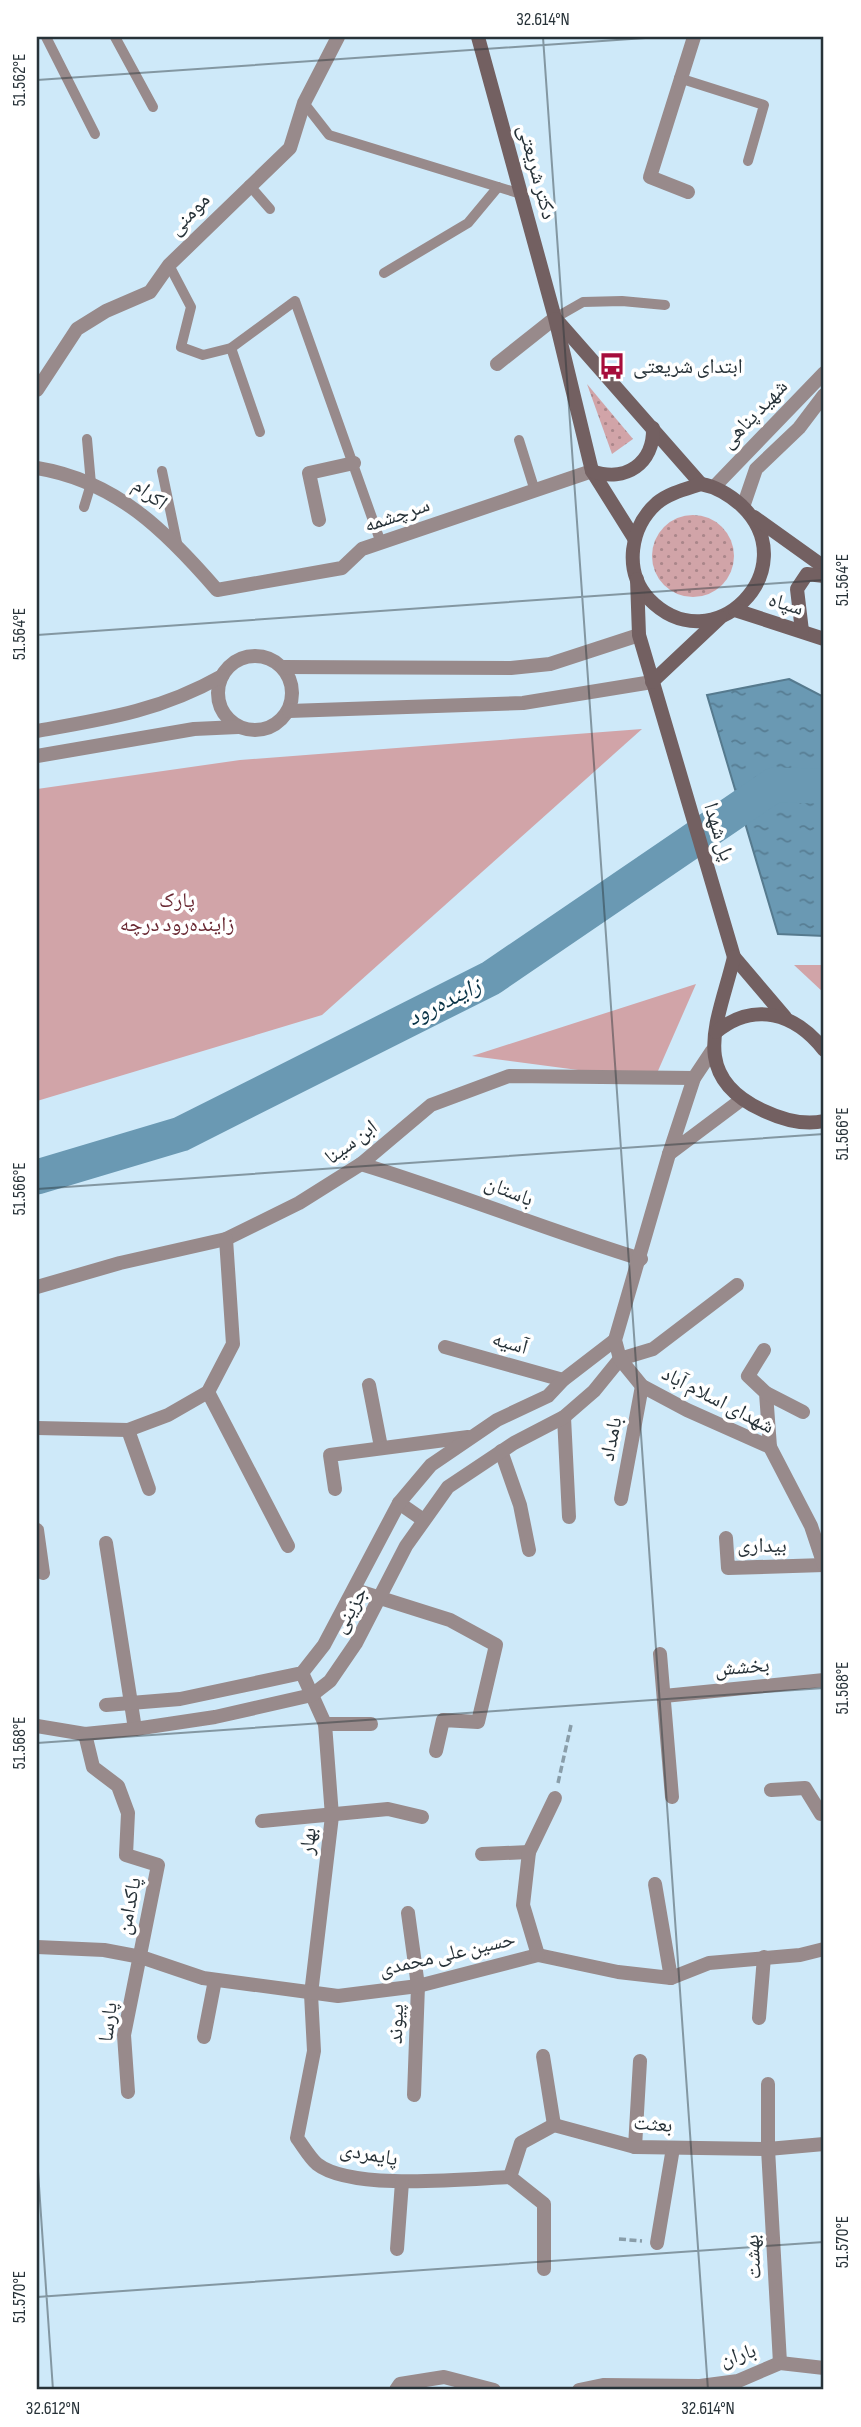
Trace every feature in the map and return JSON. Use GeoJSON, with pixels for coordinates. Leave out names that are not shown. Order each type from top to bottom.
{"type":"FeatureCollection","features":[{"type":"Feature","properties":{"kind":"main road","name":"دکتر شریعتی"},"geometry":{"type":"LineString","coordinates":[[478,37],[555,318],[592,471],[634,538]]}},
{"type":"Feature","properties":{"kind":"main road","name":"دکتر شریعتی"},"geometry":{"type":"LineString","coordinates":[[555,318],[708,485]]}},
{"type":"Feature","properties":{"kind":"main road"},"geometry":{"type":"LineString","coordinates":[[592,471],[618,476],[641,464],[649,453],[653,428]]}},
{"type":"Feature","properties":{"kind":"main road"},"geometry":{"type":"LineString","coordinates":[[720,617],[687,620],[671,615],[651,600],[637,579],[632,558],[634,538],[644,517],[659,502],[708,485],[824,567]]}},
{"type":"Feature","properties":{"kind":"main road"},"geometry":{"type":"LineString","coordinates":[[652,682],[720,617],[735,610],[753,590],[763,565],[763,547],[746,510]]}},
{"type":"Feature","properties":{"kind":"main road"},"geometry":{"type":"LineString","coordinates":[[802,631],[797,589],[807,573],[824,576]]}},
{"type":"Feature","properties":{"kind":"main road","name":"پل شهدا"},"geometry":{"type":"LineString","coordinates":[[637,579],[639,635],[734,957]]}},
{"type":"Feature","properties":{"kind":"main road","name":"سپاه"},"geometry":{"type":"LineString","coordinates":[[735,610],[824,639]]}},
{"type":"Feature","properties":{"kind":"main road"},"geometry":{"type":"LineString","coordinates":[[734,957],[785,1017],[803,1028],[824,1050]]}},
{"type":"Feature","properties":{"kind":"main road"},"geometry":{"type":"LineString","coordinates":[[734,957],[712,1051],[728,1089],[741,1100],[779,1118],[823,1122]]}},
{"type":"Feature","properties":{"kind":"main road"},"geometry":{"type":"LineString","coordinates":[[716,1032],[729,1021],[747,1015],[767,1013],[785,1017]]}},
{"type":"Feature","properties":{"kind":"street","name":"مومنی"},"geometry":{"type":"LineString","coordinates":[[37,390],[77,329],[106,310],[150,292],[169,265],[248,185],[290,148],[304,103],[338,37]]}},
{"type":"Feature","properties":{"kind":"street"},"geometry":{"type":"LineString","coordinates":[[677,37],[693,38],[650,177],[688,192]]}},
{"type":"Feature","properties":{"kind":"street"},"geometry":{"type":"LineString","coordinates":[[497,364],[555,318]]}},
{"type":"Feature","properties":{"kind":"street","name":"شهید پناهی"},"geometry":{"type":"LineString","coordinates":[[708,485],[770,432],[824,373]]}},
{"type":"Feature","properties":{"kind":"street"},"geometry":{"type":"LineString","coordinates":[[746,510],[754,475],[799,428],[824,395]]}},
{"type":"Feature","properties":{"kind":"street"},"geometry":{"type":"LineString","coordinates":[[740,458],[743,470],[754,475]]}},
{"type":"Feature","properties":{"kind":"street"},"geometry":{"type":"LineString","coordinates":[[319,520],[309,472],[354,463]]}},
{"type":"Feature","properties":{"kind":"street","name":"اکرام"},"geometry":{"type":"LineString","coordinates":[[37,468],[62,472],[122,499],[177,543],[217,590]]}},
{"type":"Feature","properties":{"kind":"street","name":"سرچشمه"},"geometry":{"type":"LineString","coordinates":[[217,590],[342,568],[362,549],[592,471]]}},
{"type":"Feature","properties":{"kind":"street"},"geometry":{"type":"LineString","coordinates":[[238,727],[222,710],[218,687],[229,666],[250,656],[262,656],[282,667],[510,668],[550,664],[639,635]]}},
{"type":"Feature","properties":{"kind":"street"},"geometry":{"type":"LineString","coordinates":[[37,756],[194,729],[238,727],[261,731],[272,727],[289,711],[293,688],[282,667]]}},
{"type":"Feature","properties":{"kind":"street"},"geometry":{"type":"LineString","coordinates":[[37,731],[143,711],[186,696],[222,676]]}},
{"type":"Feature","properties":{"kind":"street"},"geometry":{"type":"LineString","coordinates":[[289,711],[523,703],[652,682]]}},
{"type":"Feature","properties":{"kind":"street"},"geometry":{"type":"LineString","coordinates":[[106,1705],[180,1699],[302,1673],[324,1645],[399,1503],[431,1465],[497,1420],[548,1396],[563,1380],[615,1340],[694,1078],[712,1051]]}},
{"type":"Feature","properties":{"kind":"street","name":"ابن سینا"},"geometry":{"type":"LineString","coordinates":[[37,1287],[120,1263],[226,1239],[299,1203],[361,1164],[431,1105],[509,1076],[694,1078]]}},
{"type":"Feature","properties":{"kind":"street"},"geometry":{"type":"LineString","coordinates":[[669,1154],[741,1100]]}},
{"type":"Feature","properties":{"kind":"street","name":"باستان"},"geometry":{"type":"LineString","coordinates":[[361,1164],[462,1195],[557,1233],[641,1259]]}},
{"type":"Feature","properties":{"kind":"street"},"geometry":{"type":"LineString","coordinates":[[37,1428],[128,1430],[168,1416],[208,1392],[233,1344],[226,1239]]}},
{"type":"Feature","properties":{"kind":"street"},"geometry":{"type":"LineString","coordinates":[[620,1359],[653,1349],[737,1285]]}},
{"type":"Feature","properties":{"kind":"street","name":"شهدای اسلام آباد"},"geometry":{"type":"LineString","coordinates":[[615,1340],[620,1359],[642,1386],[687,1410],[770,1447],[818,1526],[824,1565]]}},
{"type":"Feature","properties":{"kind":"street","name":"آسیه"},"geometry":{"type":"LineString","coordinates":[[445,1347],[563,1380]]}},
{"type":"Feature","properties":{"kind":"street"},"geometry":{"type":"LineString","coordinates":[[764,1350],[748,1376],[766,1393],[803,1412]]}},
{"type":"Feature","properties":{"kind":"street","name":"جزینی"},"geometry":{"type":"LineString","coordinates":[[312,1695],[330,1681],[356,1643],[422,1518],[448,1486],[501,1451],[564,1417],[594,1391],[620,1359]]}},
{"type":"Feature","properties":{"kind":"street"},"geometry":{"type":"LineString","coordinates":[[369,1385],[381,1447]]}},
{"type":"Feature","properties":{"kind":"street","name":"بامداد"},"geometry":{"type":"LineString","coordinates":[[621,1499],[642,1386]]}},
{"type":"Feature","properties":{"kind":"street"},"geometry":{"type":"LineString","coordinates":[[208,1392],[288,1546]]}},
{"type":"Feature","properties":{"kind":"street"},"geometry":{"type":"LineString","coordinates":[[766,1393],[770,1447]]}},
{"type":"Feature","properties":{"kind":"street"},"geometry":{"type":"LineString","coordinates":[[564,1417],[569,1517]]}},
{"type":"Feature","properties":{"kind":"street"},"geometry":{"type":"LineString","coordinates":[[128,1430],[149,1489]]}},
{"type":"Feature","properties":{"kind":"street"},"geometry":{"type":"LineString","coordinates":[[335,1489],[330,1455],[470,1437]]}},
{"type":"Feature","properties":{"kind":"street"},"geometry":{"type":"LineString","coordinates":[[501,1451],[520,1505],[529,1550]]}},
{"type":"Feature","properties":{"kind":"street"},"geometry":{"type":"LineString","coordinates":[[399,1503],[422,1518]]}},
{"type":"Feature","properties":{"kind":"street"},"geometry":{"type":"LineString","coordinates":[[37,1530],[43,1573]]}},
{"type":"Feature","properties":{"kind":"street","name":"بیداری"},"geometry":{"type":"LineString","coordinates":[[726,1538],[728,1568],[824,1565]]}},
{"type":"Feature","properties":{"kind":"street"},"geometry":{"type":"LineString","coordinates":[[106,1544],[135,1729]]}},
{"type":"Feature","properties":{"kind":"street"},"geometry":{"type":"LineString","coordinates":[[355,1590],[450,1620],[496,1645],[478,1723],[443,1720],[436,1751]]}},
{"type":"Feature","properties":{"kind":"street"},"geometry":{"type":"LineString","coordinates":[[660,1654],[672,1797]]}},
{"type":"Feature","properties":{"kind":"street","name":"بهار"},"geometry":{"type":"LineString","coordinates":[[302,1673],[325,1724],[332,1816],[311,1994]]}},
{"type":"Feature","properties":{"kind":"street","name":"بخشش"},"geometry":{"type":"LineString","coordinates":[[664,1696],[824,1681]]}},
{"type":"Feature","properties":{"kind":"street"},"geometry":{"type":"LineString","coordinates":[[37,1726],[85,1734],[135,1729],[215,1717],[312,1695]]}},
{"type":"Feature","properties":{"kind":"street"},"geometry":{"type":"LineString","coordinates":[[325,1724],[371,1724]]}},
{"type":"Feature","properties":{"kind":"street","name":"پاکدامن"},"geometry":{"type":"LineString","coordinates":[[85,1734],[93,1767],[118,1786],[128,1813],[126,1855],[158,1865],[141,1957]]}},
{"type":"Feature","properties":{"kind":"street"},"geometry":{"type":"LineString","coordinates":[[771,1790],[805,1788],[821,1814],[824,1814]]}},
{"type":"Feature","properties":{"kind":"street"},"geometry":{"type":"LineString","coordinates":[[538,1955],[523,1905],[529,1852],[555,1798]]}},
{"type":"Feature","properties":{"kind":"street"},"geometry":{"type":"LineString","coordinates":[[262,1821],[388,1809],[422,1817]]}},
{"type":"Feature","properties":{"kind":"street"},"geometry":{"type":"LineString","coordinates":[[482,1854],[529,1852]]}},
{"type":"Feature","properties":{"kind":"street"},"geometry":{"type":"LineString","coordinates":[[656,1884],[671,1978]]}},
{"type":"Feature","properties":{"kind":"street","name":"پیوند"},"geometry":{"type":"LineString","coordinates":[[408,1913],[418,1986],[414,2095]]}},
{"type":"Feature","properties":{"kind":"street","name":"حسین علی محمدی"},"geometry":{"type":"LineString","coordinates":[[37,1947],[104,1950],[141,1957],[215,1980],[338,1996],[418,1986],[538,1955],[618,1972],[671,1978],[709,1964],[800,1955],[824,1949]]}},
{"type":"Feature","properties":{"kind":"street","name":"پارسا"},"geometry":{"type":"LineString","coordinates":[[128,2092],[124,2035],[141,1957]]}},
{"type":"Feature","properties":{"kind":"street"},"geometry":{"type":"LineString","coordinates":[[759,2018],[764,1957]]}},
{"type":"Feature","properties":{"kind":"street"},"geometry":{"type":"LineString","coordinates":[[204,2036],[215,1980]]}},
{"type":"Feature","properties":{"kind":"street","name":"پایمردی"},"geometry":{"type":"LineString","coordinates":[[311,1994],[314,2051],[297,2138],[318,2165],[351,2176],[402,2182],[510,2177]]}},
{"type":"Feature","properties":{"kind":"street"},"geometry":{"type":"LineString","coordinates":[[543,2056],[554,2125],[521,2143],[510,2177],[544,2204],[544,2269]]}},
{"type":"Feature","properties":{"kind":"street"},"geometry":{"type":"LineString","coordinates":[[635,2147],[640,2061]]}},
{"type":"Feature","properties":{"kind":"street","name":"بهشت"},"geometry":{"type":"LineString","coordinates":[[768,2084],[768,2149],[780,2363]]}},
{"type":"Feature","properties":{"kind":"street","name":"بعثت"},"geometry":{"type":"LineString","coordinates":[[554,2125],[635,2147],[768,2149],[824,2144]]}},
{"type":"Feature","properties":{"kind":"street"},"geometry":{"type":"LineString","coordinates":[[657,2243],[673,2148]]}},
{"type":"Feature","properties":{"kind":"street"},"geometry":{"type":"LineString","coordinates":[[397,2249],[402,2182]]}},
{"type":"Feature","properties":{"kind":"street","name":"باران"},"geometry":{"type":"LineString","coordinates":[[579,2390],[700,2386],[738,2381],[780,2363],[824,2368]]}},
{"type":"Feature","properties":{"kind":"street"},"geometry":{"type":"LineString","coordinates":[[396,2390],[400,2384],[444,2378],[494,2390]]}},
{"type":"Feature","properties":{"kind":"lane"},"geometry":{"type":"LineString","coordinates":[[46,37],[95,134]]}},
{"type":"Feature","properties":{"kind":"lane"},"geometry":{"type":"LineString","coordinates":[[115,37],[153,107]]}},
{"type":"Feature","properties":{"kind":"lane"},"geometry":{"type":"LineString","coordinates":[[679,78],[764,105],[748,161]]}},
{"type":"Feature","properties":{"kind":"lane"},"geometry":{"type":"LineString","coordinates":[[304,103],[329,135],[521,194]]}},
{"type":"Feature","properties":{"kind":"lane"},"geometry":{"type":"LineString","coordinates":[[248,185],[270,209]]}},
{"type":"Feature","properties":{"kind":"lane"},"geometry":{"type":"LineString","coordinates":[[384,273],[468,223],[498,187]]}},
{"type":"Feature","properties":{"kind":"lane"},"geometry":{"type":"LineString","coordinates":[[169,265],[191,307],[181,347],[203,355],[231,348],[295,301],[381,543]]}},
{"type":"Feature","properties":{"kind":"lane"},"geometry":{"type":"LineString","coordinates":[[555,318],[583,302],[622,301],[665,305]]}},
{"type":"Feature","properties":{"kind":"lane"},"geometry":{"type":"LineString","coordinates":[[231,348],[260,432]]}},
{"type":"Feature","properties":{"kind":"lane"},"geometry":{"type":"LineString","coordinates":[[85,507],[91,484],[87,439]]}},
{"type":"Feature","properties":{"kind":"lane"},"geometry":{"type":"LineString","coordinates":[[520,440],[536,491]]}},
{"type":"Feature","properties":{"kind":"lane"},"geometry":{"type":"LineString","coordinates":[[162,471],[177,543]]}},
{"type":"Feature","properties":{"kind":"path"},"geometry":{"type":"LineString","coordinates":[[555,1798],[571,1725]]}},
{"type":"Feature","properties":{"kind":"path"},"geometry":{"type":"LineString","coordinates":[[619,2239],[657,2243]]}},
{"type":"Feature","properties":{"kind":"green space"},"geometry":{"type":"Polygon","coordinates":[[[587,384],[633,439],[612,454],[587,384]]]}},
{"type":"Feature","properties":{"kind":"green space"},"geometry":{"type":"Polygon","coordinates":[[[693,515],[709,518],[722,527],[731,540],[734,556],[731,572],[722,585],[709,594],[693,597],[677,594],[664,585],[655,572],[652,556],[655,540],[664,527],[677,518],[693,515]]]}},
{"type":"Feature","properties":{"kind":"green space","name":"پارک زاینده‌رود درچه"},"geometry":{"type":"Polygon","coordinates":[[[642,729],[322,1015],[37,1101],[37,789],[240,760],[642,729]]]}},
{"type":"Feature","properties":{"kind":"green space"},"geometry":{"type":"Polygon","coordinates":[[[794,965],[824,965],[824,993],[794,965]]]}},
{"type":"Feature","properties":{"kind":"green space"},"geometry":{"type":"Polygon","coordinates":[[[696,984],[654,1080],[472,1056],[696,984]]]}},
{"type":"Feature","properties":{"kind":"water"},"geometry":{"type":"Polygon","coordinates":[[[789,679],[824,697],[824,936],[778,934],[707,695],[789,679]]]}},
{"type":"Feature","properties":{"kind":"waterway","name":"زاینده‌رود"},"geometry":{"type":"LineString","coordinates":[[37,1177],[181,1134],[491,978],[774,785],[824,786]]}},
{"type":"Feature","properties":{"kind":"place","name":"ابتدای شریعتی"},"geometry":{"type":"Point","coordinates":[612,366]}}]}
